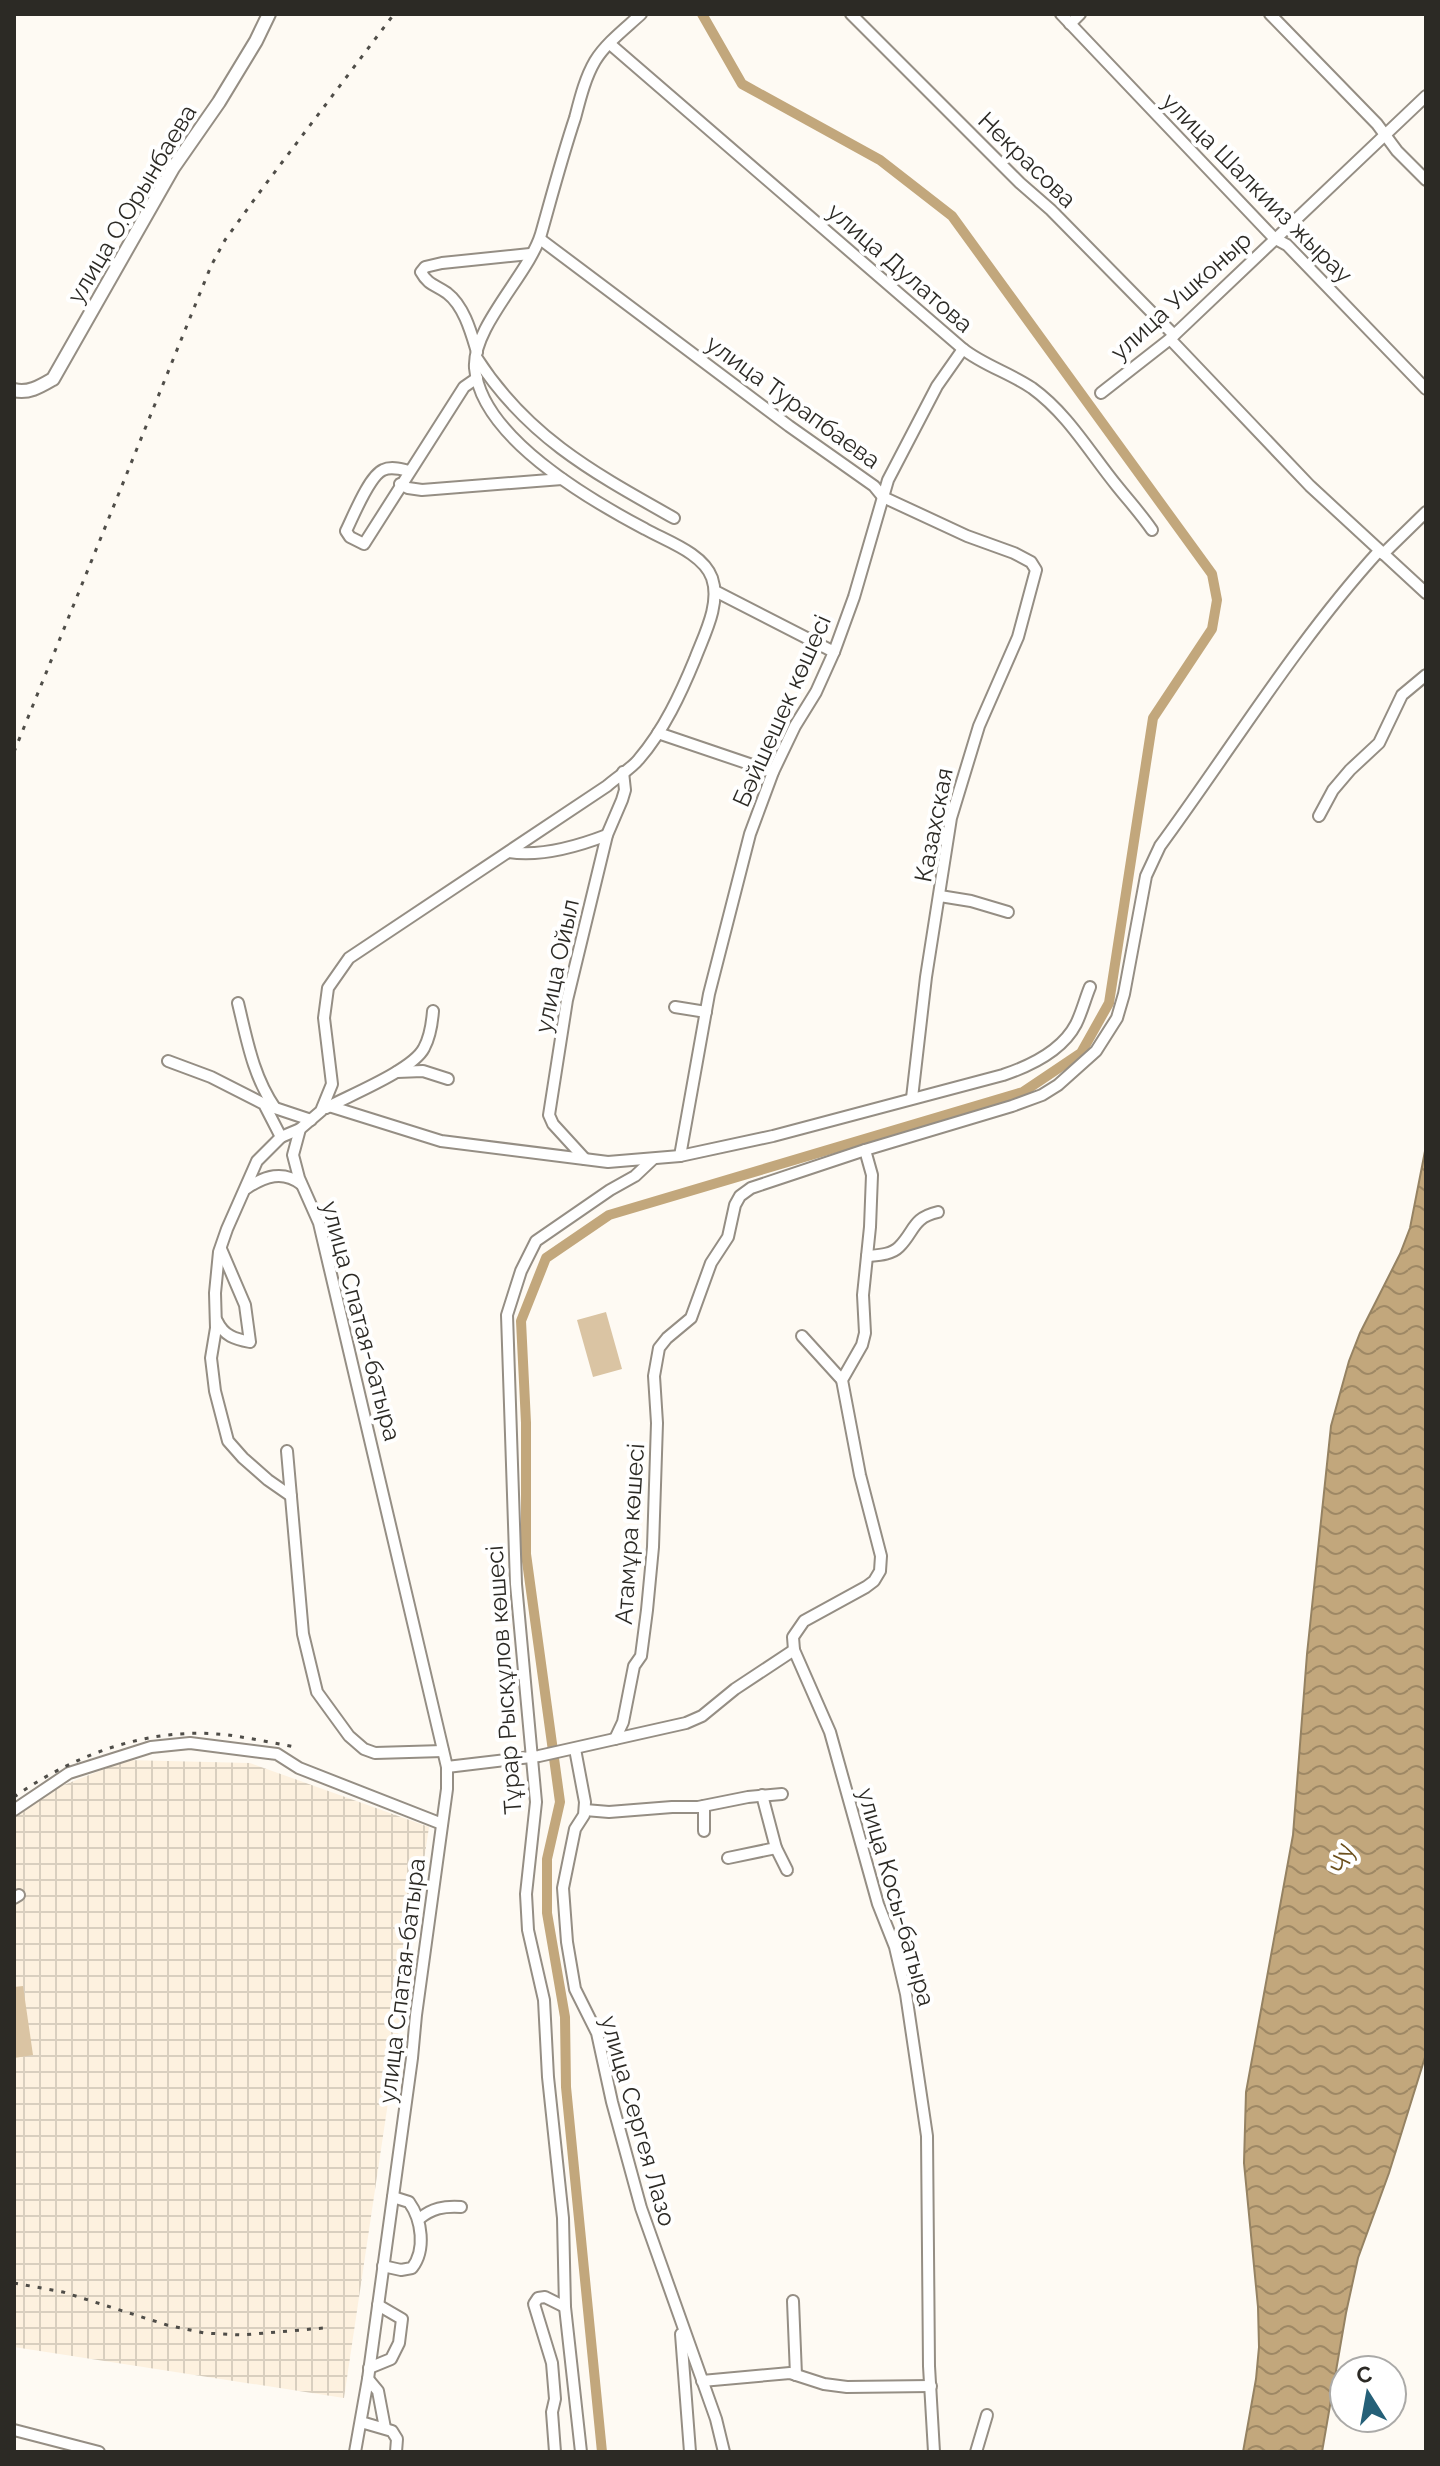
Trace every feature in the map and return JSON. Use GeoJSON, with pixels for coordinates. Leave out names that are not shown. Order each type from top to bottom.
{"type":"FeatureCollection","features":[{"type":"Feature","properties":{"kind":"street","name":"улица О.Орынбаева"},"geometry":{"type":"LineString","coordinates":[[14,390],[20,392],[39,388],[53,379],[173,168],[226,90],[269,14]]}},
{"type":"Feature","properties":{"kind":"street"},"geometry":{"type":"LineString","coordinates":[[476,354],[488,327],[540,239],[585,84],[595,60],[641,14]]}},
{"type":"Feature","properties":{"kind":"street","name":"Некрасова"},"geometry":{"type":"LineString","coordinates":[[851,14],[1061,220],[1310,486],[1426,593]]}},
{"type":"Feature","properties":{"kind":"street","name":"улица Шалкииз жырау"},"geometry":{"type":"LineString","coordinates":[[1061,14],[1274,238],[1287,245],[1426,389]]}},
{"type":"Feature","properties":{"kind":"street"},"geometry":{"type":"LineString","coordinates":[[1070,24],[1080,14]]}},
{"type":"Feature","properties":{"kind":"street"},"geometry":{"type":"LineString","coordinates":[[1270,14],[1426,180]]}},
{"type":"Feature","properties":{"kind":"street","name":"улица Дулатова"},"geometry":{"type":"LineString","coordinates":[[610,44],[963,349],[1033,389],[1064,417],[1152,530]]}},
{"type":"Feature","properties":{"kind":"street","name":"улица Ушконыр"},"geometry":{"type":"LineString","coordinates":[[1101,393],[1172,337],[1426,96]]}},
{"type":"Feature","properties":{"kind":"street","name":"улица Турапбаева"},"geometry":{"type":"LineString","coordinates":[[540,239],[874,486],[883,497],[967,536],[1014,553],[1031,562],[1036,570]]}},
{"type":"Feature","properties":{"kind":"street"},"geometry":{"type":"LineString","coordinates":[[325,1108],[332,1084],[324,1018],[328,988],[349,958],[607,786],[638,760],[658,733],[692,667],[709,622],[715,591],[712,576],[704,564],[572,488],[524,449],[496,418],[477,378],[472,333],[447,292],[426,282],[421,272],[425,267],[442,263],[530,254]]}},
{"type":"Feature","properties":{"kind":"street","name":"Бәйшешек көшесі"},"geometry":{"type":"LineString","coordinates":[[680,1156],[706,1012],[750,834],[773,772],[834,652],[854,597],[888,480],[931,397],[963,349]]}},
{"type":"Feature","properties":{"kind":"street"},"geometry":{"type":"LineString","coordinates":[[476,354],[509,401],[535,429],[597,474],[674,518]]}},
{"type":"Feature","properties":{"kind":"street"},"geometry":{"type":"LineString","coordinates":[[409,471],[394,468],[382,470],[373,479],[346,531],[350,537],[364,544],[464,387],[477,378]]}},
{"type":"Feature","properties":{"kind":"street"},"geometry":{"type":"LineString","coordinates":[[490,406],[509,401]]}},
{"type":"Feature","properties":{"kind":"street"},"geometry":{"type":"LineString","coordinates":[[400,484],[422,490],[562,479]]}},
{"type":"Feature","properties":{"kind":"street"},"geometry":{"type":"LineString","coordinates":[[447,1767],[571,1750],[686,1723],[702,1716],[735,1689],[794,1650],[793,1637],[804,1621],[874,1581],[880,1571],[881,1556],[860,1475],[842,1380],[862,1345],[865,1333],[863,1295],[872,1175],[865,1150],[1042,1095],[1096,1051],[1117,1018],[1146,876],[1160,846],[1348,585],[1426,512]]}},
{"type":"Feature","properties":{"kind":"street","name":"Казахская"},"geometry":{"type":"LineString","coordinates":[[912,1098],[926,977],[951,818],[979,726],[1018,637],[1036,570]]}},
{"type":"Feature","properties":{"kind":"street"},"geometry":{"type":"LineString","coordinates":[[715,591],[834,652]]}},
{"type":"Feature","properties":{"kind":"street"},"geometry":{"type":"LineString","coordinates":[[1319,816],[1333,790],[1379,743],[1402,695],[1426,675]]}},
{"type":"Feature","properties":{"kind":"street"},"geometry":{"type":"LineString","coordinates":[[658,733],[773,772]]}},
{"type":"Feature","properties":{"kind":"street","name":"улица Ойыл"},"geometry":{"type":"LineString","coordinates":[[585,1159],[553,1124],[549,1115],[567,1000],[607,835],[625,790],[623,772]]}},
{"type":"Feature","properties":{"kind":"street"},"geometry":{"type":"LineString","coordinates":[[509,852],[528,855],[607,835]]}},
{"type":"Feature","properties":{"kind":"street"},"geometry":{"type":"LineString","coordinates":[[940,896],[1008,912]]}},
{"type":"Feature","properties":{"kind":"street"},"geometry":{"type":"LineString","coordinates":[[325,1108],[441,1141],[608,1162],[680,1156],[773,1136],[1028,1066],[1071,1033],[1090,987]]}},
{"type":"Feature","properties":{"kind":"street"},"geometry":{"type":"LineString","coordinates":[[238,1003],[252,1059],[281,1137]]}},
{"type":"Feature","properties":{"kind":"street"},"geometry":{"type":"LineString","coordinates":[[675,1007],[706,1012]]}},
{"type":"Feature","properties":{"kind":"street"},"geometry":{"type":"LineString","coordinates":[[291,1496],[268,1480],[228,1441],[215,1391],[211,1358],[221,1247],[257,1161],[281,1137],[300,1129],[325,1108],[397,1072],[423,1052],[432,1026],[433,1011]]}},
{"type":"Feature","properties":{"kind":"street"},"geometry":{"type":"LineString","coordinates":[[168,1061],[211,1077],[269,1106],[311,1120]]}},
{"type":"Feature","properties":{"kind":"street"},"geometry":{"type":"LineString","coordinates":[[397,1072],[423,1071],[448,1079]]}},
{"type":"Feature","properties":{"kind":"street","name":"улица Спатая-батыра"},"geometry":{"type":"LineString","coordinates":[[300,1129],[293,1155],[319,1223],[447,1767],[447,1789],[393,2197],[355,2452]]}},
{"type":"Feature","properties":{"kind":"street","name":"Атамұра көшесі"},"geometry":{"type":"LineString","coordinates":[[615,1739],[623,1722],[634,1666],[641,1656],[647,1610],[653,1547],[657,1423],[654,1376],[659,1348],[691,1318],[711,1263],[728,1237],[740,1196],[751,1188],[865,1150]]}},
{"type":"Feature","properties":{"kind":"street","name":"Тұрар Рысқұлов көшесі"},"geometry":{"type":"LineString","coordinates":[[581,2452],[565,2307],[563,2218],[548,2077],[544,2000],[528,1930],[526,1894],[536,1802],[536,1756],[516,1584],[507,1315],[521,1271],[536,1241],[635,1176],[653,1159]]}},
{"type":"Feature","properties":{"kind":"street"},"geometry":{"type":"LineString","coordinates":[[245,1189],[259,1180],[278,1175],[292,1177],[303,1185]]}},
{"type":"Feature","properties":{"kind":"street"},"geometry":{"type":"LineString","coordinates":[[867,1256],[889,1253],[899,1248],[913,1225],[923,1217],[938,1212]]}},
{"type":"Feature","properties":{"kind":"street"},"geometry":{"type":"LineString","coordinates":[[216,1319],[221,1330],[233,1339],[250,1342],[245,1305],[221,1247]]}},
{"type":"Feature","properties":{"kind":"street"},"geometry":{"type":"LineString","coordinates":[[802,1336],[842,1380]]}},
{"type":"Feature","properties":{"kind":"street"},"geometry":{"type":"LineString","coordinates":[[287,1451],[303,1634],[317,1692],[349,1736],[364,1749],[375,1753],[443,1751]]}},
{"type":"Feature","properties":{"kind":"street","name":"улица Косы-батыра"},"geometry":{"type":"LineString","coordinates":[[794,1650],[830,1732],[878,1904],[895,1947],[906,1994],[927,2136],[934,2452]]}},
{"type":"Feature","properties":{"kind":"street"},"geometry":{"type":"LineString","coordinates":[[14,1810],[69,1773],[151,1747],[190,1743],[277,1754],[299,1768],[442,1824]]}},
{"type":"Feature","properties":{"kind":"street","name":"улица Сергея Лазо"},"geometry":{"type":"LineString","coordinates":[[571,1750],[585,1810],[575,1829],[563,1888],[575,1989],[597,2033],[641,2208],[716,2419],[724,2452]]}},
{"type":"Feature","properties":{"kind":"street"},"geometry":{"type":"LineString","coordinates":[[585,1810],[609,1812],[704,1806],[782,1794]]}},
{"type":"Feature","properties":{"kind":"street"},"geometry":{"type":"LineString","coordinates":[[762,1795],[776,1848],[787,1870]]}},
{"type":"Feature","properties":{"kind":"street"},"geometry":{"type":"LineString","coordinates":[[704,1806],[704,1831]]}},
{"type":"Feature","properties":{"kind":"street"},"geometry":{"type":"LineString","coordinates":[[728,1858],[776,1848]]}},
{"type":"Feature","properties":{"kind":"street"},"geometry":{"type":"LineString","coordinates":[[383,2266],[401,2270],[412,2268],[418,2261],[421,2223],[409,2202],[393,2197]]}},
{"type":"Feature","properties":{"kind":"street"},"geometry":{"type":"LineString","coordinates":[[419,2219],[428,2211],[444,2206],[461,2207]]}},
{"type":"Feature","properties":{"kind":"street"},"geometry":{"type":"LineString","coordinates":[[555,2452],[552,2363],[534,2304],[538,2298],[545,2297],[565,2307]]}},
{"type":"Feature","properties":{"kind":"street"},"geometry":{"type":"LineString","coordinates":[[793,2301],[796,2375]]}},
{"type":"Feature","properties":{"kind":"street"},"geometry":{"type":"LineString","coordinates":[[378,2305],[402,2319],[399,2343],[391,2359],[369,2373],[378,2391],[385,2428]]}},
{"type":"Feature","properties":{"kind":"street"},"geometry":{"type":"LineString","coordinates":[[680,2321],[690,2452]]}},
{"type":"Feature","properties":{"kind":"street"},"geometry":{"type":"LineString","coordinates":[[702,2381],[777,2374],[796,2375],[847,2387],[931,2386]]}},
{"type":"Feature","properties":{"kind":"street"},"geometry":{"type":"LineString","coordinates":[[976,2452],[987,2415]]}},
{"type":"Feature","properties":{"kind":"street"},"geometry":{"type":"LineString","coordinates":[[361,2422],[392,2431],[397,2439],[396,2452]]}},
{"type":"Feature","properties":{"kind":"street"},"geometry":{"type":"LineString","coordinates":[[14,2430],[99,2452]]}},
{"type":"Feature","properties":{"kind":"shaded area"},"geometry":{"type":"Polygon","coordinates":[[[606,1312],[622,1369],[593,1377],[577,1320],[606,1312]]]}},
{"type":"Feature","properties":{"kind":"shaded area"},"geometry":{"type":"Polygon","coordinates":[[[127,1760],[250,1763],[429,1827],[344,2398],[14,2347],[14,1816],[46,1792],[127,1760]]]}},
{"type":"Feature","properties":{"kind":"shaded area"},"geometry":{"type":"Polygon","coordinates":[[[23,1986],[33,2055],[14,2058],[14,1987],[23,1986]]]}},
{"type":"Feature","properties":{"kind":"water","name":"Чу"},"geometry":{"type":"Polygon","coordinates":[[[1426,1146],[1426,2054],[1389,2173],[1358,2258],[1339,2354],[1328,2354],[1328,2417],[1322,2452],[1243,2452],[1259,2347],[1244,2163],[1246,2092],[1293,1835],[1307,1654],[1331,1426],[1360,1333],[1410,1228],[1426,1146]]]}},
{"type":"Feature","properties":{"kind":"waterway"},"geometry":{"type":"LineString","coordinates":[[602,2452],[566,2087],[565,2017],[547,1913],[547,1859],[560,1802],[526,1554],[526,1423],[521,1321],[546,1258],[609,1215],[1023,1092],[1081,1053],[1109,1003],[1153,718],[1212,629],[1217,600],[1212,574],[952,216],[880,160],[742,84],[702,14]]}},
{"type":"Feature","properties":{"kind":"railway"},"geometry":{"type":"LineString","coordinates":[[14,752],[211,266],[225,240],[262,189],[394,14]]}},
{"type":"Feature","properties":{"kind":"railway"},"geometry":{"type":"LineString","coordinates":[[14,1797],[63,1767],[143,1739],[199,1733],[295,1747]]}},
{"type":"Feature","properties":{"kind":"railway"},"geometry":{"type":"LineString","coordinates":[[14,2283],[63,2292],[167,2325],[204,2333],[242,2335],[324,2328]]}}]}
